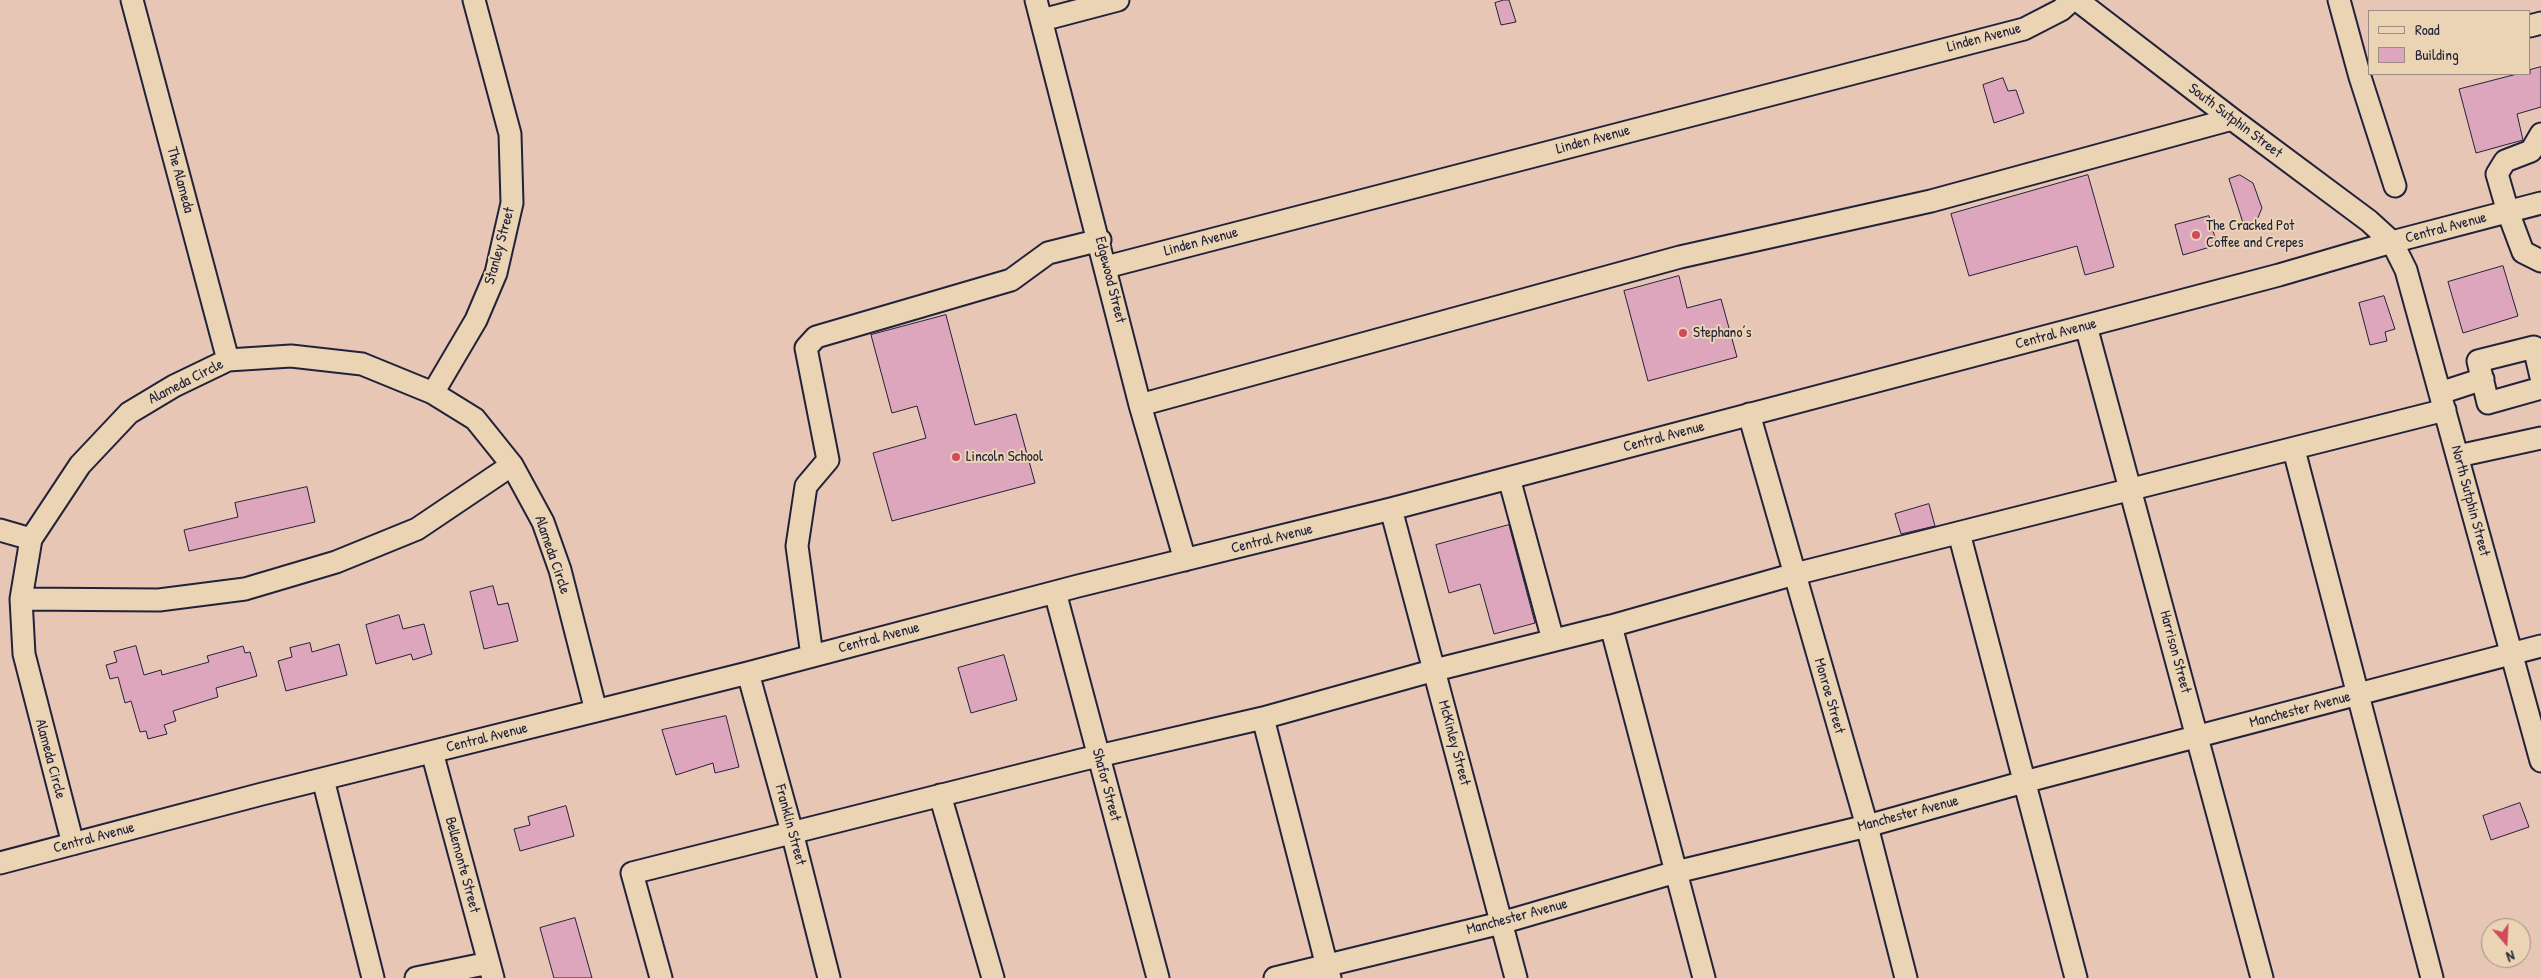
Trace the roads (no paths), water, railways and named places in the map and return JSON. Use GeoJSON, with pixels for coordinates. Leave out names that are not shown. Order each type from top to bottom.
{"type":"FeatureCollection","features":[{"type":"Feature","properties":{"kind":"street","name":"The Alameda"},"geometry":{"type":"LineString","coordinates":[[132,0],[228,360]]}},
{"type":"Feature","properties":{"kind":"street","name":"Stanley Street"},"geometry":{"type":"LineString","coordinates":[[433,393],[476,320],[496,273],[512,203],[510,134],[474,0]]}},
{"type":"Feature","properties":{"kind":"street","name":"Edgewood Street"},"geometry":{"type":"LineString","coordinates":[[1036,0],[1100,240],[1140,405],[1185,560]]}},
{"type":"Feature","properties":{"kind":"street"},"geometry":{"type":"LineString","coordinates":[[1042,20],[1118,0]]}},
{"type":"Feature","properties":{"kind":"street","name":"Linden Avenue"},"geometry":{"type":"LineString","coordinates":[[1106,266],[2024,28],[2061,10],[2072,0]]}},
{"type":"Feature","properties":{"kind":"street","name":"South Sutphin Street"},"geometry":{"type":"LineString","coordinates":[[2076,0],[2369,221],[2392,242]]}},
{"type":"Feature","properties":{"kind":"street"},"geometry":{"type":"LineString","coordinates":[[2339,0],[2365,75],[2395,186]]}},
{"type":"Feature","properties":{"kind":"street"},"geometry":{"type":"LineString","coordinates":[[1140,405],[1680,257],[1931,201],[2232,119]]}},
{"type":"Feature","properties":{"kind":"street"},"geometry":{"type":"LineString","coordinates":[[2541,134],[2531,151],[2505,161],[2497,174],[2508,212],[2523,252],[2541,261]]}},
{"type":"Feature","properties":{"kind":"street","name":"Central Avenue"},"geometry":{"type":"LineString","coordinates":[[0,863],[323,779],[748,673],[1055,592],[1391,509],[2279,275],[2392,242],[2541,203]]}},
{"type":"Feature","properties":{"kind":"street"},"geometry":{"type":"LineString","coordinates":[[812,656],[797,546],[806,486],[828,460],[806,348],[816,337],[1011,280],[1048,253],[1100,240]]}},
{"type":"Feature","properties":{"kind":"street","name":"North Sutphin Street"},"geometry":{"type":"LineString","coordinates":[[2392,242],[2406,270],[2541,761]]}},
{"type":"Feature","properties":{"kind":"street","name":"Harrison Street"},"geometry":{"type":"LineString","coordinates":[[2086,326],[2199,737],[2262,978]]}},
{"type":"Feature","properties":{"kind":"street"},"geometry":{"type":"LineString","coordinates":[[2541,376],[2534,347],[2478,361],[2488,403],[2541,388]]}},
{"type":"Feature","properties":{"kind":"street","name":"Alameda Circle"},"geometry":{"type":"LineString","coordinates":[[73,844],[24,654],[21,599],[31,539],[80,465],[129,413],[174,386],[228,360],[291,356],[362,364],[433,393],[475,419],[512,465],[543,522],[557,562],[596,711]]}},
{"type":"Feature","properties":{"kind":"street"},"geometry":{"type":"LineString","coordinates":[[661,978],[632,873],[1098,756],[1263,718],[1435,670],[1611,626],[1795,574],[2294,450],[2442,402],[2483,379]]}},
{"type":"Feature","properties":{"kind":"street","name":"Monroe Street"},"geometry":{"type":"LineString","coordinates":[[1749,414],[1867,826],[1906,978]]}},
{"type":"Feature","properties":{"kind":"street"},"geometry":{"type":"LineString","coordinates":[[2458,456],[2541,438]]}},
{"type":"Feature","properties":{"kind":"street"},"geometry":{"type":"LineString","coordinates":[[2294,450],[2432,978]]}},
{"type":"Feature","properties":{"kind":"street"},"geometry":{"type":"LineString","coordinates":[[21,599],[159,600],[245,589],[336,562],[417,529],[512,465]]}},
{"type":"Feature","properties":{"kind":"street"},"geometry":{"type":"LineString","coordinates":[[1510,478],[1553,640]]}},
{"type":"Feature","properties":{"kind":"street","name":"McKinley Street"},"geometry":{"type":"LineString","coordinates":[[1391,509],[1516,978]]}},
{"type":"Feature","properties":{"kind":"street"},"geometry":{"type":"LineString","coordinates":[[0,530],[31,539]]}},
{"type":"Feature","properties":{"kind":"street"},"geometry":{"type":"LineString","coordinates":[[1958,533],[2076,978]]}},
{"type":"Feature","properties":{"kind":"street","name":"Shafor Street"},"geometry":{"type":"LineString","coordinates":[[1055,592],[1158,978]]}},
{"type":"Feature","properties":{"kind":"street"},"geometry":{"type":"LineString","coordinates":[[1611,626],[1704,978]]}},
{"type":"Feature","properties":{"kind":"street","name":"Manchester Avenue"},"geometry":{"type":"LineString","coordinates":[[1275,978],[1328,971],[1676,872],[1867,826],[2024,782],[2541,646]]}},
{"type":"Feature","properties":{"kind":"street","name":"Franklin Street"},"geometry":{"type":"LineString","coordinates":[[748,673],[792,832],[829,978]]}},
{"type":"Feature","properties":{"kind":"street"},"geometry":{"type":"LineString","coordinates":[[1263,718],[1328,971]]}},
{"type":"Feature","properties":{"kind":"street","name":"Bellemonte Street"},"geometry":{"type":"LineString","coordinates":[[432,752],[491,971]]}},
{"type":"Feature","properties":{"kind":"street"},"geometry":{"type":"LineString","coordinates":[[323,779],[373,978]]}},
{"type":"Feature","properties":{"kind":"street"},"geometry":{"type":"LineString","coordinates":[[940,795],[993,978]]}},
{"type":"Feature","properties":{"kind":"street"},"geometry":{"type":"LineString","coordinates":[[416,978],[491,971]]}},
{"type":"Feature","properties":{"kind":"place","name":"The Cracked Pot Coffee and Crepes"},"geometry":{"type":"Point","coordinates":[2196,235]}},
{"type":"Feature","properties":{"kind":"place","name":"Stephano’s"},"geometry":{"type":"Point","coordinates":[1683,333]}},
{"type":"Feature","properties":{"kind":"place","name":"Lincoln School"},"geometry":{"type":"Point","coordinates":[956,457]}}]}
